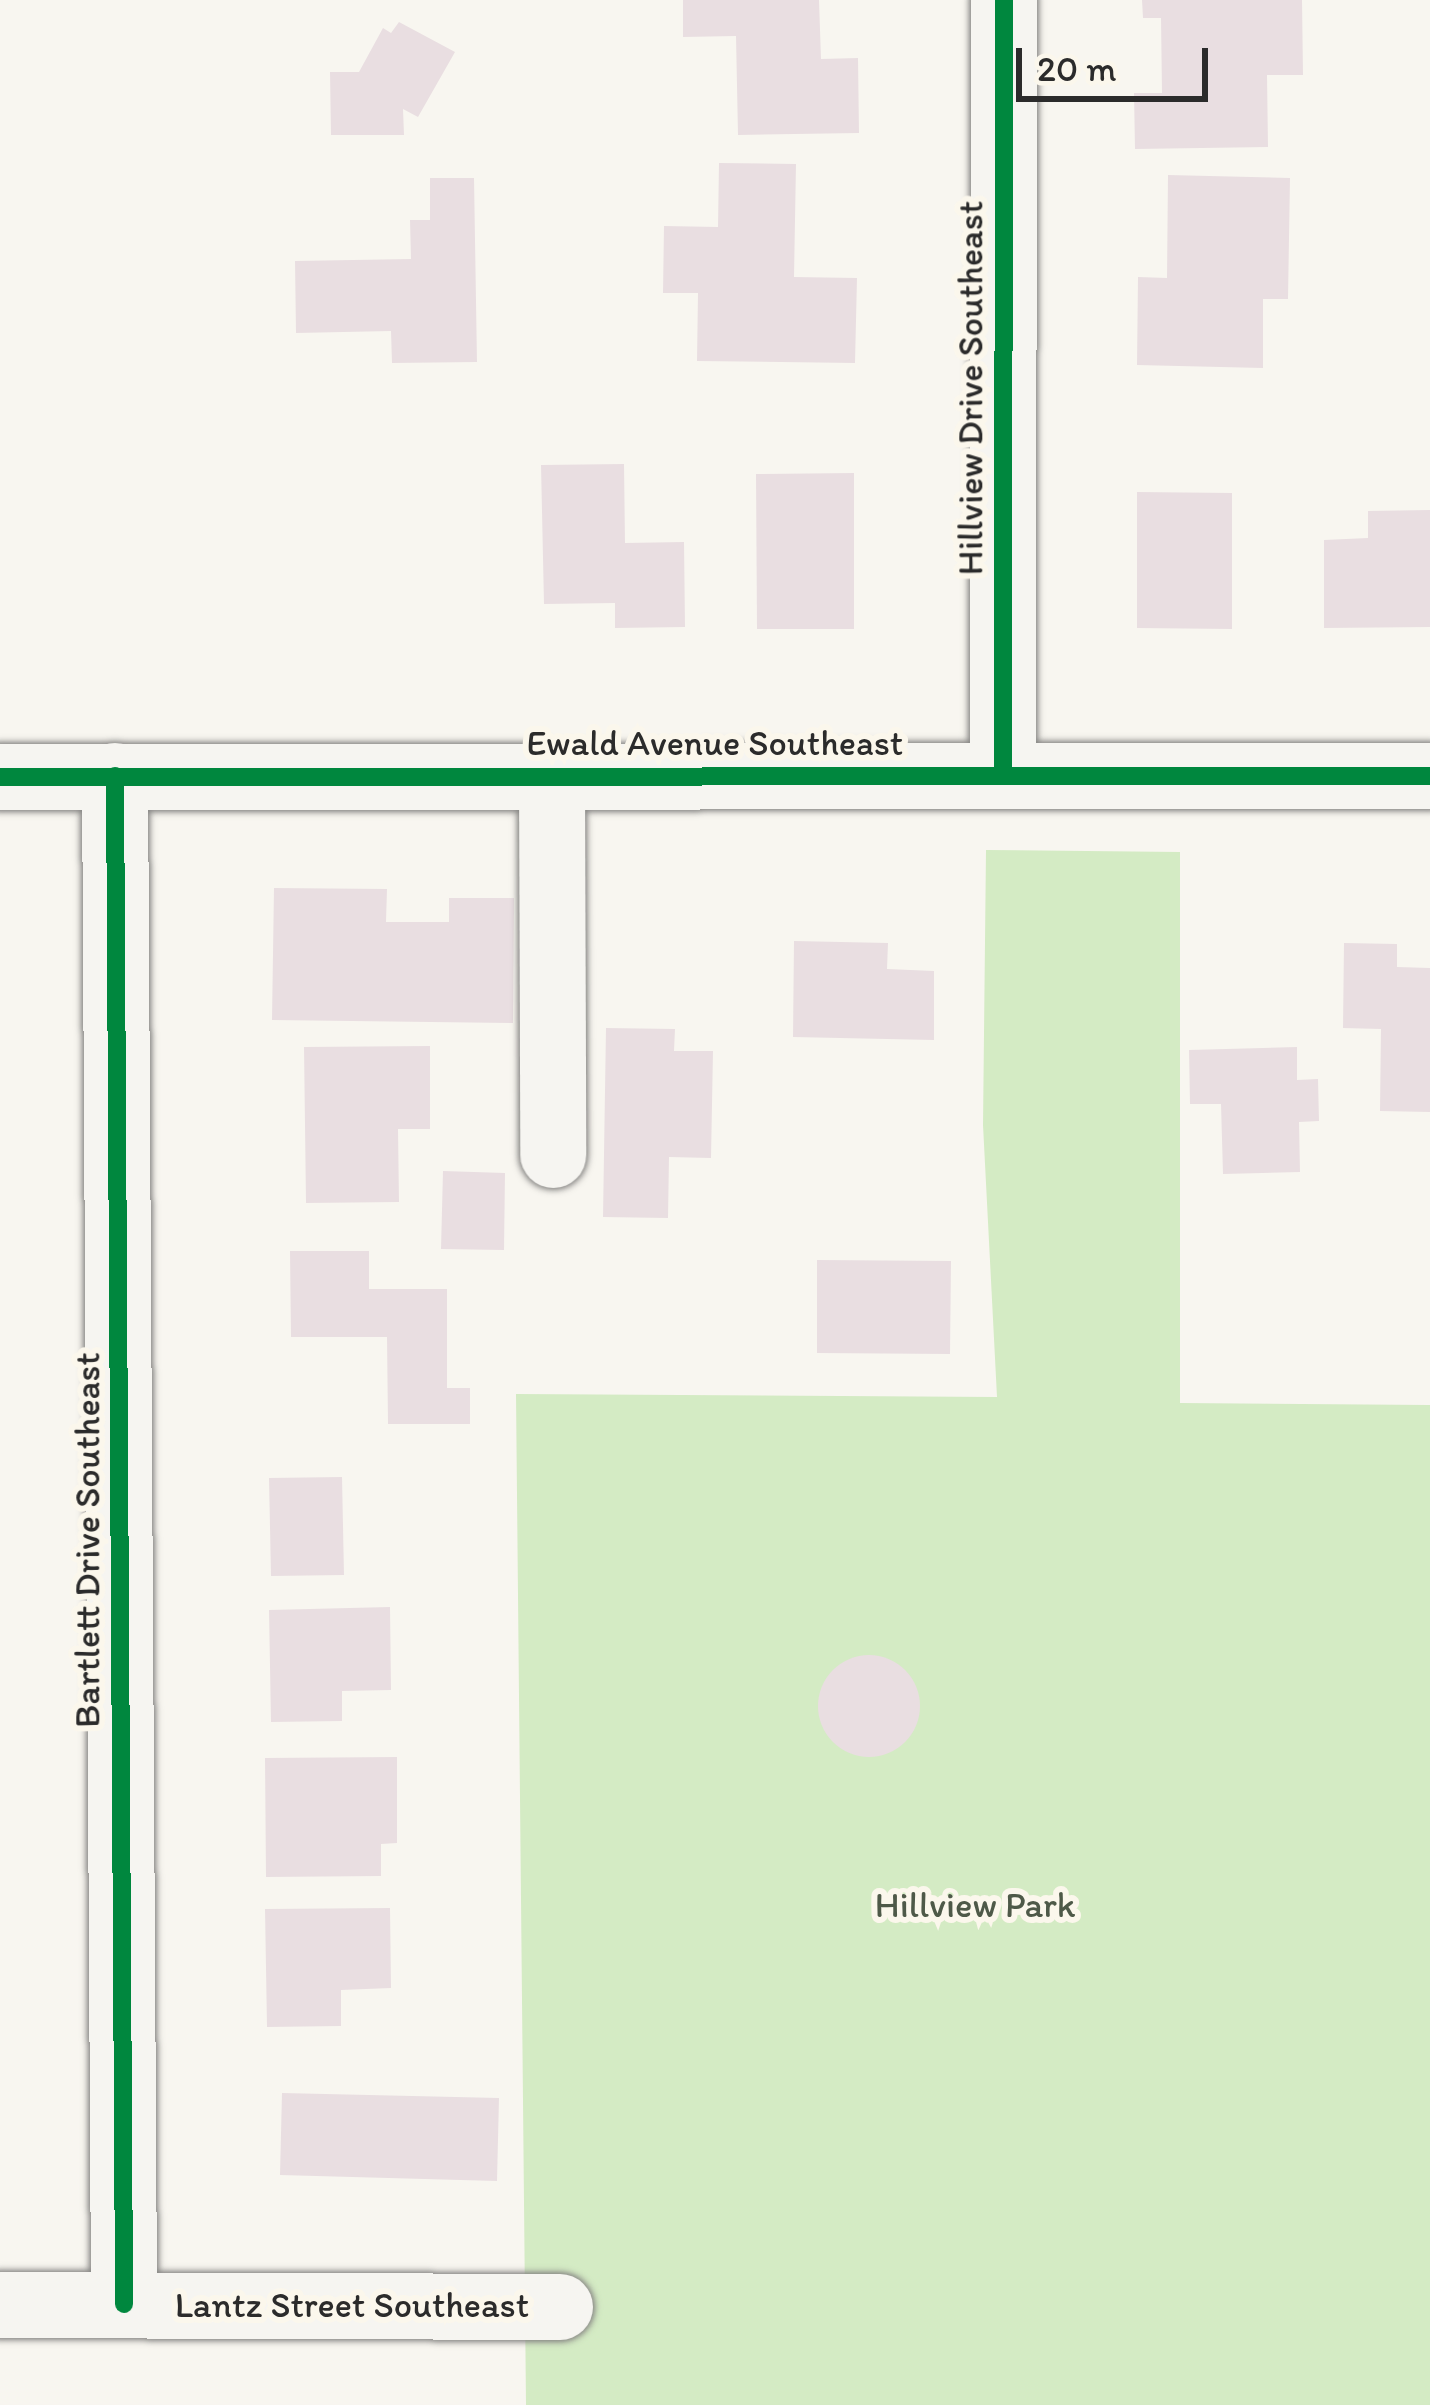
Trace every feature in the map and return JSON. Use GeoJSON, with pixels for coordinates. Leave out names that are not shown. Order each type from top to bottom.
{"type":"FeatureCollection","features":[{"type":"Feature","properties":{"kind":"street","name":"Hillview Drive Southeast"},"geometry":{"type":"LineString","coordinates":[[1003,776],[1004,0]]}},
{"type":"Feature","properties":{"kind":"street","name":"Bartlett Drive Southeast"},"geometry":{"type":"LineString","coordinates":[[115,776],[124,2304]]}},
{"type":"Feature","properties":{"kind":"street"},"geometry":{"type":"LineString","coordinates":[[552,776],[554,1155]]}},
{"type":"Feature","properties":{"kind":"street","name":"Ewald Avenue Southeast"},"geometry":{"type":"LineString","coordinates":[[0,777],[1430,776]]}},
{"type":"Feature","properties":{"kind":"street","name":"Lantz Street Southeast"},"geometry":{"type":"LineString","coordinates":[[0,2305],[560,2307]]}},
{"type":"Feature","properties":{"kind":"green space","name":"Hillview Park"},"geometry":{"type":"Polygon","coordinates":[[[986,850],[1180,852],[1180,1403],[1430,1405],[1430,2405],[526,2405],[516,1394],[997,1397],[983,1125],[986,850]]]}},
{"type":"Feature","properties":{"kind":"building"},"geometry":{"type":"Polygon","coordinates":[[[683,0],[819,0],[821,59],[858,58],[859,133],[738,135],[736,36],[683,37],[683,0]]]}},
{"type":"Feature","properties":{"kind":"building"},"geometry":{"type":"Polygon","coordinates":[[[1142,0],[1302,0],[1303,75],[1267,75],[1268,147],[1135,149],[1134,93],[1162,93],[1161,18],[1143,18],[1142,0]]]}},
{"type":"Feature","properties":{"kind":"building"},"geometry":{"type":"Polygon","coordinates":[[[399,22],[455,52],[418,117],[403,109],[404,135],[331,135],[330,72],[359,72],[383,28],[391,33],[399,22]]]}},
{"type":"Feature","properties":{"kind":"building"},"geometry":{"type":"Polygon","coordinates":[[[719,163],[796,164],[794,277],[857,278],[855,363],[697,361],[698,293],[663,293],[664,226],[718,227],[719,163]]]}},
{"type":"Feature","properties":{"kind":"building"},"geometry":{"type":"Polygon","coordinates":[[[1168,175],[1290,178],[1288,299],[1263,299],[1263,368],[1137,365],[1138,277],[1167,278],[1168,175]]]}},
{"type":"Feature","properties":{"kind":"building"},"geometry":{"type":"Polygon","coordinates":[[[430,178],[474,178],[477,362],[392,363],[391,331],[296,333],[295,261],[411,259],[410,220],[430,220],[430,178]]]}},
{"type":"Feature","properties":{"kind":"building"},"geometry":{"type":"Polygon","coordinates":[[[624,464],[625,543],[684,542],[685,627],[615,628],[615,603],[544,604],[541,465],[624,464]]]}},
{"type":"Feature","properties":{"kind":"building"},"geometry":{"type":"Polygon","coordinates":[[[854,473],[854,629],[757,629],[756,474],[854,473]]]}},
{"type":"Feature","properties":{"kind":"building"},"geometry":{"type":"Polygon","coordinates":[[[1137,492],[1232,493],[1232,629],[1137,628],[1137,492]]]}},
{"type":"Feature","properties":{"kind":"building"},"geometry":{"type":"Polygon","coordinates":[[[1430,510],[1430,627],[1324,628],[1324,540],[1368,538],[1368,511],[1430,510]]]}},
{"type":"Feature","properties":{"kind":"building"},"geometry":{"type":"Polygon","coordinates":[[[274,888],[387,889],[386,922],[449,922],[449,898],[514,898],[513,1023],[272,1020],[274,888]]]}},
{"type":"Feature","properties":{"kind":"building"},"geometry":{"type":"Polygon","coordinates":[[[794,941],[888,943],[887,969],[934,971],[934,1040],[793,1037],[794,941]]]}},
{"type":"Feature","properties":{"kind":"building"},"geometry":{"type":"Polygon","coordinates":[[[1344,943],[1397,944],[1397,967],[1430,968],[1430,1112],[1380,1111],[1381,1029],[1343,1028],[1344,943]]]}},
{"type":"Feature","properties":{"kind":"building"},"geometry":{"type":"Polygon","coordinates":[[[606,1028],[675,1029],[674,1051],[713,1051],[711,1158],[669,1157],[668,1218],[603,1217],[606,1028]]]}},
{"type":"Feature","properties":{"kind":"building"},"geometry":{"type":"Polygon","coordinates":[[[430,1046],[430,1129],[398,1129],[399,1202],[306,1203],[304,1047],[430,1046]]]}},
{"type":"Feature","properties":{"kind":"building"},"geometry":{"type":"Polygon","coordinates":[[[1297,1047],[1297,1080],[1318,1079],[1319,1121],[1299,1122],[1300,1172],[1223,1174],[1221,1104],[1190,1104],[1189,1050],[1297,1047]]]}},
{"type":"Feature","properties":{"kind":"building"},"geometry":{"type":"Polygon","coordinates":[[[443,1171],[505,1173],[504,1250],[441,1249],[443,1171]]]}},
{"type":"Feature","properties":{"kind":"building"},"geometry":{"type":"Polygon","coordinates":[[[290,1251],[369,1251],[369,1289],[447,1289],[447,1388],[470,1388],[470,1424],[388,1424],[387,1337],[291,1337],[290,1251]]]}},
{"type":"Feature","properties":{"kind":"building"},"geometry":{"type":"Polygon","coordinates":[[[817,1260],[951,1261],[950,1354],[817,1353],[817,1260]]]}},
{"type":"Feature","properties":{"kind":"building"},"geometry":{"type":"Polygon","coordinates":[[[342,1477],[344,1575],[271,1576],[269,1478],[342,1477]]]}},
{"type":"Feature","properties":{"kind":"building"},"geometry":{"type":"Polygon","coordinates":[[[390,1607],[391,1690],[342,1691],[342,1721],[271,1722],[269,1610],[390,1607]]]}},
{"type":"Feature","properties":{"kind":"building"},"geometry":{"type":"Polygon","coordinates":[[[869,1655],[898,1663],[912,1677],[920,1706],[912,1735],[898,1749],[869,1757],[840,1749],[826,1735],[818,1706],[826,1677],[840,1663],[869,1655]]]}},
{"type":"Feature","properties":{"kind":"building"},"geometry":{"type":"Polygon","coordinates":[[[397,1757],[397,1843],[381,1844],[381,1876],[266,1877],[265,1758],[397,1757]]]}},
{"type":"Feature","properties":{"kind":"building"},"geometry":{"type":"Polygon","coordinates":[[[390,1908],[391,1988],[341,1990],[341,2026],[267,2027],[265,1909],[390,1908]]]}},
{"type":"Feature","properties":{"kind":"building"},"geometry":{"type":"Polygon","coordinates":[[[282,2093],[499,2098],[497,2181],[280,2175],[282,2093]]]}},
{"type":"Feature","properties":{"kind":"cycle path"},"geometry":{"type":"LineString","coordinates":[[1003,776],[1004,0]]}},
{"type":"Feature","properties":{"kind":"cycle path"},"geometry":{"type":"LineString","coordinates":[[115,776],[124,2304]]}},
{"type":"Feature","properties":{"kind":"cycle path"},"geometry":{"type":"LineString","coordinates":[[0,777],[1430,776]]}}]}
